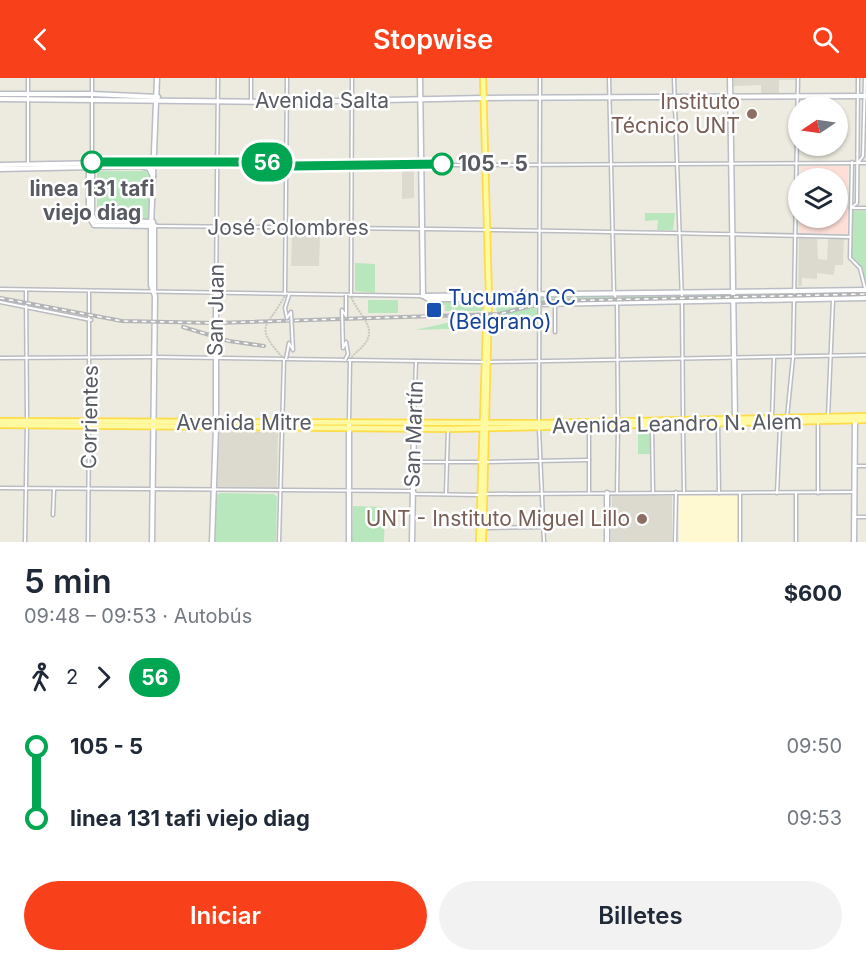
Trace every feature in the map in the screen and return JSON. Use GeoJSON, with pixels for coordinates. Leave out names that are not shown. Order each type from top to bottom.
{"type":"FeatureCollection","features":[{"type":"Feature","properties":{"kind":"main road"},"geometry":{"type":"LineString","coordinates":[[481,542],[487,362],[483,78]]}},
{"type":"Feature","properties":{"kind":"main road"},"geometry":{"type":"LineString","coordinates":[[485,440],[490,430],[496,426],[486,414]]}},
{"type":"Feature","properties":{"kind":"main road"},"geometry":{"type":"LineString","coordinates":[[485,440],[480,431],[472,426],[486,414]]}},
{"type":"Feature","properties":{"kind":"main road","name":"Avenida Leandro N. Alem"},"geometry":{"type":"LineString","coordinates":[[735,421],[828,417],[853,419]]}},
{"type":"Feature","properties":{"kind":"main road","name":"Avenida Leandro N. Alem"},"geometry":{"type":"LineString","coordinates":[[485,426],[718,422],[772,418],[818,421],[866,419]]}},
{"type":"Feature","properties":{"kind":"main road","name":"Avenida Leandro N. Alem"},"geometry":{"type":"LineString","coordinates":[[539,425],[589,426],[618,423],[652,425],[683,422]]}},
{"type":"Feature","properties":{"kind":"main road","name":"Avenida Mitre"},"geometry":{"type":"LineString","coordinates":[[0,423],[485,426]]}},
{"type":"Feature","properties":{"kind":"main road","name":"Avenida Mitre"},"geometry":{"type":"LineString","coordinates":[[414,426],[448,429],[472,426]]}},
{"type":"Feature","properties":{"kind":"main road"},"geometry":{"type":"LineString","coordinates":[[481,542],[483,495]]}},
{"type":"Feature","properties":{"kind":"street"},"geometry":{"type":"LineString","coordinates":[[28,78],[28,166]]}},
{"type":"Feature","properties":{"kind":"street"},"geometry":{"type":"LineString","coordinates":[[91,165],[92,78]]}},
{"type":"Feature","properties":{"kind":"street"},"geometry":{"type":"LineString","coordinates":[[152,542],[154,292],[151,285],[157,78]]}},
{"type":"Feature","properties":{"kind":"street","name":"San Juan"},"geometry":{"type":"LineString","coordinates":[[212,542],[216,425],[214,358],[218,78]]}},
{"type":"Feature","properties":{"kind":"street"},"geometry":{"type":"LineString","coordinates":[[251,78],[251,101]]}},
{"type":"Feature","properties":{"kind":"street"},"geometry":{"type":"LineString","coordinates":[[279,542],[285,359],[289,343],[292,350],[291,312],[288,319],[285,308],[287,295],[287,78]]}},
{"type":"Feature","properties":{"kind":"street"},"geometry":{"type":"LineString","coordinates":[[351,295],[352,78]]}},
{"type":"Feature","properties":{"kind":"street"},"geometry":{"type":"LineString","coordinates":[[420,78],[423,296]]}},
{"type":"Feature","properties":{"kind":"street"},"geometry":{"type":"LineString","coordinates":[[540,78],[539,425],[544,542]]}},
{"type":"Feature","properties":{"kind":"street"},"geometry":{"type":"LineString","coordinates":[[609,78],[617,302],[617,493]]}},
{"type":"Feature","properties":{"kind":"street"},"geometry":{"type":"LineString","coordinates":[[674,78],[682,301],[684,492]]}},
{"type":"Feature","properties":{"kind":"street"},"geometry":{"type":"LineString","coordinates":[[730,78],[735,421]]}},
{"type":"Feature","properties":{"kind":"street"},"geometry":{"type":"LineString","coordinates":[[797,96],[798,78]]}},
{"type":"Feature","properties":{"kind":"street"},"geometry":{"type":"LineString","coordinates":[[851,208],[857,202],[858,78]]}},
{"type":"Feature","properties":{"kind":"street"},"geometry":{"type":"LineString","coordinates":[[858,163],[863,156],[865,78]]}},
{"type":"Feature","properties":{"kind":"street","name":"Avenida Salta"},"geometry":{"type":"LineString","coordinates":[[0,97],[92,96],[287,102],[788,96]]}},
{"type":"Feature","properties":{"kind":"street","name":"Avenida Salta"},"geometry":{"type":"LineString","coordinates":[[848,96],[865,96]]}},
{"type":"Feature","properties":{"kind":"street"},"geometry":{"type":"LineString","coordinates":[[777,493],[780,427],[789,412],[793,358],[796,156]]}},
{"type":"Feature","properties":{"kind":"street"},"geometry":{"type":"LineString","coordinates":[[852,161],[851,261],[860,268],[862,284],[866,290]]}},
{"type":"Feature","properties":{"kind":"street"},"geometry":{"type":"LineString","coordinates":[[0,167],[155,162],[351,166],[866,162]]}},
{"type":"Feature","properties":{"kind":"street"},"geometry":{"type":"LineString","coordinates":[[91,165],[147,167],[154,178]]}},
{"type":"Feature","properties":{"kind":"street","name":"José Colombres"},"geometry":{"type":"LineString","coordinates":[[91,165],[94,222],[287,229],[540,229],[850,237]]}},
{"type":"Feature","properties":{"kind":"street"},"geometry":{"type":"LineString","coordinates":[[851,208],[866,208]]}},
{"type":"Feature","properties":{"kind":"street"},"geometry":{"type":"LineString","coordinates":[[0,289],[486,297],[681,291],[866,290]]}},
{"type":"Feature","properties":{"kind":"street"},"geometry":{"type":"LineString","coordinates":[[25,542],[26,290]]}},
{"type":"Feature","properties":{"kind":"street","name":"Corrientes"},"geometry":{"type":"LineString","coordinates":[[88,542],[90,292]]}},
{"type":"Feature","properties":{"kind":"street"},"geometry":{"type":"LineString","coordinates":[[345,360],[348,354],[346,342],[343,348],[342,310],[346,316],[346,295]]}},
{"type":"Feature","properties":{"kind":"street"},"geometry":{"type":"LineString","coordinates":[[539,304],[866,298]]}},
{"type":"Feature","properties":{"kind":"street"},"geometry":{"type":"LineString","coordinates":[[828,417],[833,299]]}},
{"type":"Feature","properties":{"kind":"street"},"geometry":{"type":"LineString","coordinates":[[0,302],[91,320]]}},
{"type":"Feature","properties":{"kind":"street"},"geometry":{"type":"LineString","coordinates":[[555,303],[555,332]]}},
{"type":"Feature","properties":{"kind":"street"},"geometry":{"type":"LineString","coordinates":[[0,358],[91,356],[539,362],[866,355]]}},
{"type":"Feature","properties":{"kind":"street"},"geometry":{"type":"LineString","coordinates":[[772,418],[774,358]]}},
{"type":"Feature","properties":{"kind":"street"},"geometry":{"type":"LineString","coordinates":[[349,542],[350,360]]}},
{"type":"Feature","properties":{"kind":"street","name":"San Martín"},"geometry":{"type":"LineString","coordinates":[[412,542],[417,361]]}},
{"type":"Feature","properties":{"kind":"street"},"geometry":{"type":"LineString","coordinates":[[853,419],[854,542]]}},
{"type":"Feature","properties":{"kind":"street"},"geometry":{"type":"LineString","coordinates":[[818,421],[818,493]]}},
{"type":"Feature","properties":{"kind":"street"},"geometry":{"type":"LineString","coordinates":[[718,422],[719,492]]}},
{"type":"Feature","properties":{"kind":"street"},"geometry":{"type":"LineString","coordinates":[[652,425],[653,493]]}},
{"type":"Feature","properties":{"kind":"street"},"geometry":{"type":"LineString","coordinates":[[589,426],[589,493]]}},
{"type":"Feature","properties":{"kind":"street"},"geometry":{"type":"LineString","coordinates":[[446,494],[448,429]]}},
{"type":"Feature","properties":{"kind":"street"},"geometry":{"type":"LineString","coordinates":[[413,462],[589,460]]}},
{"type":"Feature","properties":{"kind":"street"},"geometry":{"type":"LineString","coordinates":[[855,466],[866,466]]}},
{"type":"Feature","properties":{"kind":"street"},"geometry":{"type":"LineString","coordinates":[[0,488],[349,491],[483,495],[855,492]]}},
{"type":"Feature","properties":{"kind":"street"},"geometry":{"type":"LineString","coordinates":[[54,489],[54,515]]}},
{"type":"Feature","properties":{"kind":"street"},"geometry":{"type":"LineString","coordinates":[[675,542],[676,492]]}},
{"type":"Feature","properties":{"kind":"street"},"geometry":{"type":"LineString","coordinates":[[740,492],[740,542]]}},
{"type":"Feature","properties":{"kind":"street"},"geometry":{"type":"LineString","coordinates":[[606,542],[607,493]]}},
{"type":"Feature","properties":{"kind":"street"},"geometry":{"type":"LineString","coordinates":[[796,493],[796,542]]}},
{"type":"Feature","properties":{"kind":"street"},"geometry":{"type":"LineString","coordinates":[[854,517],[866,517]]}},
{"type":"Feature","properties":{"kind":"street"},"geometry":{"type":"LineString","coordinates":[[483,528],[544,527]]}},
{"type":"Feature","properties":{"kind":"shaded area"},"geometry":{"type":"Polygon","coordinates":[[[734,78],[796,78],[796,80],[779,80],[779,94],[761,94],[761,85],[734,86],[734,78]]]}},
{"type":"Feature","properties":{"kind":"shaded area"},"geometry":{"type":"Polygon","coordinates":[[[801,166],[848,166],[848,168],[801,168],[801,166]]]}},
{"type":"Feature","properties":{"kind":"shaded area"},"geometry":{"type":"Polygon","coordinates":[[[402,169],[414,169],[414,198],[402,199],[402,169]]]}},
{"type":"Feature","properties":{"kind":"shaded area"},"geometry":{"type":"Polygon","coordinates":[[[799,228],[847,228],[847,234],[799,233],[799,228]]]}},
{"type":"Feature","properties":{"kind":"shaded area"},"geometry":{"type":"Polygon","coordinates":[[[292,234],[320,234],[319,266],[291,266],[292,234]]]}},
{"type":"Feature","properties":{"kind":"shaded area"},"geometry":{"type":"Polygon","coordinates":[[[799,238],[817,239],[818,259],[827,260],[828,238],[844,238],[843,265],[835,265],[834,275],[817,273],[817,279],[802,278],[802,286],[798,286],[799,238]]]}},
{"type":"Feature","properties":{"kind":"shaded area"},"geometry":{"type":"Polygon","coordinates":[[[218,431],[278,432],[277,489],[217,488],[218,431]]]}},
{"type":"Feature","properties":{"kind":"shaded area","name":"UNT - Instituto Miguel Lillo"},"geometry":{"type":"Polygon","coordinates":[[[612,495],[672,496],[672,542],[611,542],[612,495]]]}},
{"type":"Feature","properties":{"kind":"shaded area"},"geometry":{"type":"Polygon","coordinates":[[[679,495],[738,496],[738,542],[679,542],[679,495]]]}},
{"type":"Feature","properties":{"kind":"green space"},"geometry":{"type":"Polygon","coordinates":[[[97,171],[150,171],[150,219],[97,219],[97,171]]]}},
{"type":"Feature","properties":{"kind":"green space"},"geometry":{"type":"Polygon","coordinates":[[[852,211],[866,211],[866,286],[863,283],[862,268],[851,257],[852,211]]]}},
{"type":"Feature","properties":{"kind":"green space"},"geometry":{"type":"Polygon","coordinates":[[[645,213],[675,213],[673,230],[657,230],[658,220],[645,221],[645,213]]]}},
{"type":"Feature","properties":{"kind":"green space"},"geometry":{"type":"Polygon","coordinates":[[[355,263],[375,264],[375,293],[355,291],[355,263]]]}},
{"type":"Feature","properties":{"kind":"green space"},"geometry":{"type":"Polygon","coordinates":[[[798,292],[865,292],[866,296],[797,297],[798,292]]]}},
{"type":"Feature","properties":{"kind":"green space"},"geometry":{"type":"Polygon","coordinates":[[[733,293],[733,299],[686,299],[686,294],[733,293]]]}},
{"type":"Feature","properties":{"kind":"green space"},"geometry":{"type":"Polygon","coordinates":[[[738,293],[793,293],[792,298],[739,298],[738,293]]]}},
{"type":"Feature","properties":{"kind":"green space"},"geometry":{"type":"Polygon","coordinates":[[[616,294],[618,299],[542,302],[542,296],[616,294]]]}},
{"type":"Feature","properties":{"kind":"green space"},"geometry":{"type":"Polygon","coordinates":[[[681,294],[681,299],[622,300],[621,295],[681,294]]]}},
{"type":"Feature","properties":{"kind":"green space"},"geometry":{"type":"Polygon","coordinates":[[[500,299],[536,299],[537,317],[501,318],[501,313],[497,313],[496,304],[500,304],[500,299]]]}},
{"type":"Feature","properties":{"kind":"green space"},"geometry":{"type":"Polygon","coordinates":[[[368,300],[398,300],[398,313],[368,313],[368,300]]]}},
{"type":"Feature","properties":{"kind":"green space"},"geometry":{"type":"Polygon","coordinates":[[[441,301],[483,301],[483,311],[445,311],[445,305],[441,305],[441,301]]]}},
{"type":"Feature","properties":{"kind":"green space"},"geometry":{"type":"Polygon","coordinates":[[[460,320],[479,320],[479,328],[415,330],[460,320]]]}},
{"type":"Feature","properties":{"kind":"green space"},"geometry":{"type":"Polygon","coordinates":[[[651,427],[652,454],[638,454],[638,428],[651,427]]]}},
{"type":"Feature","properties":{"kind":"green space"},"geometry":{"type":"Polygon","coordinates":[[[220,493],[274,494],[277,497],[276,542],[215,542],[216,496],[220,493]]]}},
{"type":"Feature","properties":{"kind":"green space"},"geometry":{"type":"Polygon","coordinates":[[[353,506],[383,507],[382,513],[385,513],[384,542],[352,542],[353,506]]]}},
{"type":"Feature","properties":{"kind":"tunnel"},"geometry":{"type":"LineString","coordinates":[[284,359],[268,338],[266,326],[285,295]]}},
{"type":"Feature","properties":{"kind":"tunnel"},"geometry":{"type":"LineString","coordinates":[[350,360],[367,341],[369,332],[351,295]]}},
{"type":"Feature","properties":{"kind":"railway"},"geometry":{"type":"LineString","coordinates":[[0,298],[122,321],[215,323],[499,314],[552,301],[866,294]]}},
{"type":"Feature","properties":{"kind":"railway"},"geometry":{"type":"LineString","coordinates":[[183,327],[229,341],[264,346]]}},
{"type":"Feature","properties":{"kind":"bus line","name":"56"},"geometry":{"type":"LineString","coordinates":[[92,162],[281,162],[294,166],[442,164]]}},
{"type":"Feature","properties":{"kind":"place","name":"Instituto Técnico UNT"},"geometry":{"type":"Point","coordinates":[752,114]}},
{"type":"Feature","properties":{"kind":"place","name":"linea 131 tafi viejo diag"},"geometry":{"type":"Point","coordinates":[92,162]}},
{"type":"Feature","properties":{"kind":"place","name":"105 - 5"},"geometry":{"type":"Point","coordinates":[442,164]}},
{"type":"Feature","properties":{"kind":"place","name":"Tucumán CC (Belgrano)"},"geometry":{"type":"Point","coordinates":[434,310]}},
{"type":"Feature","properties":{"kind":"place","name":"UNT - Instituto Miguel Lillo"},"geometry":{"type":"Point","coordinates":[642,519]}}]}
